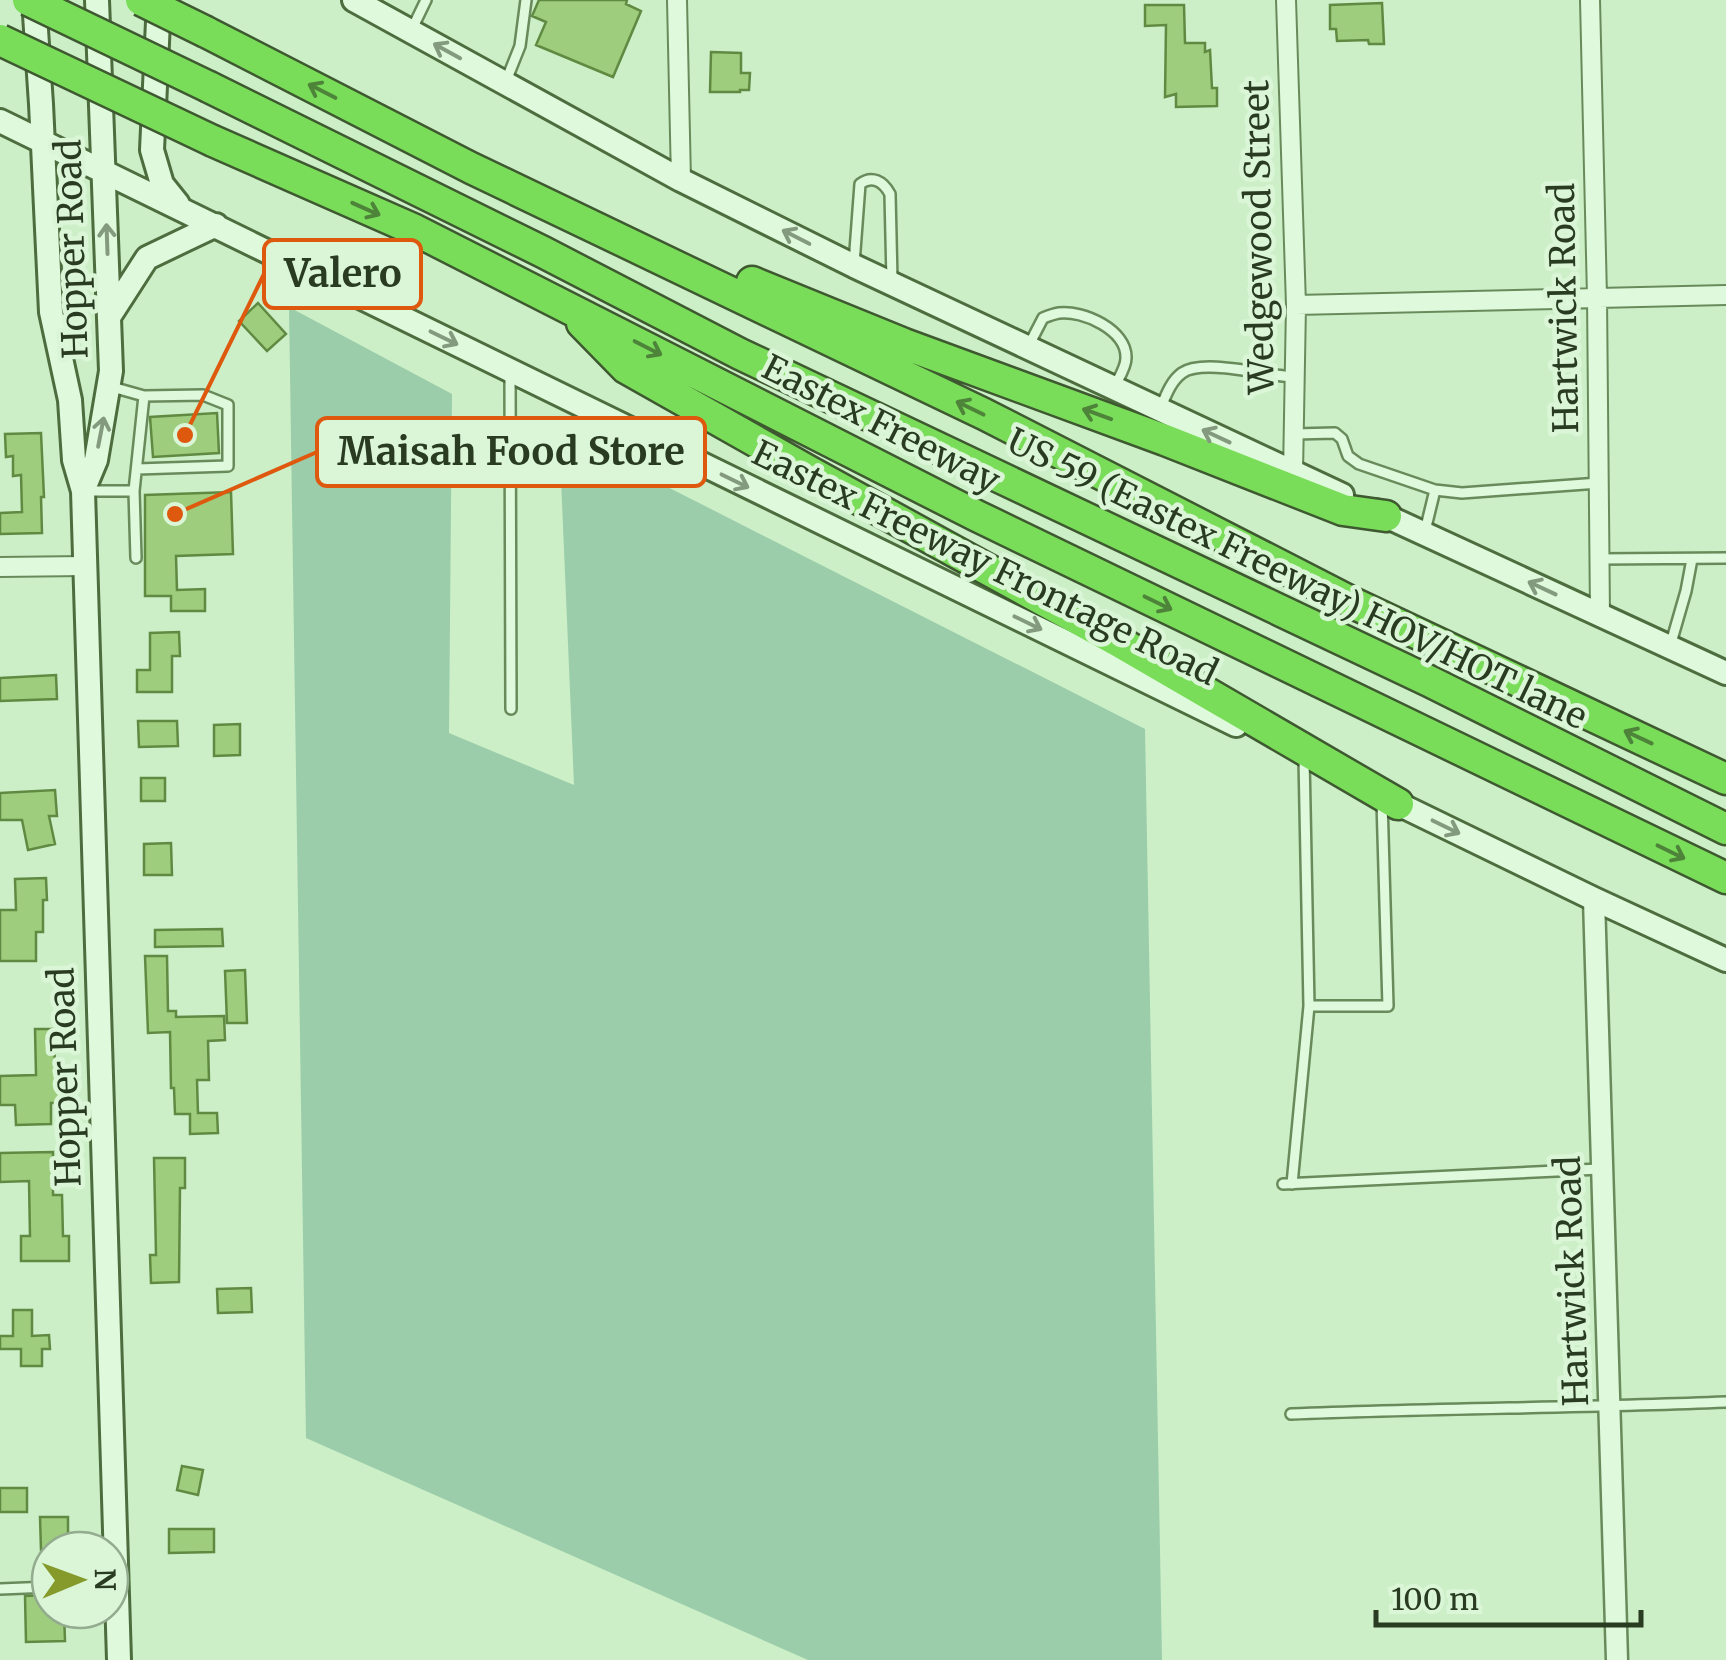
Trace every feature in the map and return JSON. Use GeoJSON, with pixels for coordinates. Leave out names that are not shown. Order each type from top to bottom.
{"type":"FeatureCollection","features":[{"type":"Feature","properties":{"kind":"highway","name":"US 59 (Eastex Freeway) HOV/HOT lane"},"geometry":{"type":"LineString","coordinates":[[31,0],[543,252],[740,354],[1428,681],[1726,829]]}},
{"type":"Feature","properties":{"kind":"highway","name":"Eastex Freeway"},"geometry":{"type":"LineString","coordinates":[[141,0],[471,168],[984,414],[1355,604],[1726,779]]}},
{"type":"Feature","properties":{"kind":"highway","name":"Eastex Freeway"},"geometry":{"type":"LineString","coordinates":[[0,40],[213,141],[415,230],[977,516],[1726,878]]}},
{"type":"Feature","properties":{"kind":"highway"},"geometry":{"type":"LineString","coordinates":[[471,168],[904,344],[1343,510],[1386,516]]}},
{"type":"Feature","properties":{"kind":"highway"},"geometry":{"type":"LineString","coordinates":[[562,304],[626,368],[1116,640],[1390,800]]}},
{"type":"Feature","properties":{"kind":"main road","name":"Hopper Road"},"geometry":{"type":"LineString","coordinates":[[31,0],[51,312],[70,400],[74,460],[82,492],[111,1530]]}},
{"type":"Feature","properties":{"kind":"main road","name":"Hopper Road"},"geometry":{"type":"LineString","coordinates":[[82,492],[96,460],[110,386],[97,0]]}},
{"type":"Feature","properties":{"kind":"main road"},"geometry":{"type":"LineString","coordinates":[[159,0],[152,150],[162,184],[181,208]]}},
{"type":"Feature","properties":{"kind":"main road"},"geometry":{"type":"LineString","coordinates":[[354,0],[681,180],[854,266],[1726,673]]}},
{"type":"Feature","properties":{"kind":"main road","name":"Eastex Freeway Frontage Road"},"geometry":{"type":"LineString","coordinates":[[0,121],[1726,960]]}},
{"type":"Feature","properties":{"kind":"main road"},"geometry":{"type":"LineString","coordinates":[[110,317],[147,258],[216,225]]}},
{"type":"Feature","properties":{"kind":"main road","name":"Hopper Road"},"geometry":{"type":"LineString","coordinates":[[116,1630],[118,1660]]}},
{"type":"Feature","properties":{"kind":"street"},"geometry":{"type":"LineString","coordinates":[[676,0],[681,180]]}},
{"type":"Feature","properties":{"kind":"street","name":"Wedgewood Street"},"geometry":{"type":"LineString","coordinates":[[1286,0],[1296,305],[1294,473]]}},
{"type":"Feature","properties":{"kind":"street","name":"Hartwick Road"},"geometry":{"type":"LineString","coordinates":[[1590,0],[1600,615]]}},
{"type":"Feature","properties":{"kind":"street"},"geometry":{"type":"LineString","coordinates":[[1296,305],[1726,294]]}},
{"type":"Feature","properties":{"kind":"street"},"geometry":{"type":"LineString","coordinates":[[0,567],[84,566]]}},
{"type":"Feature","properties":{"kind":"street","name":"Hartwick Road"},"geometry":{"type":"LineString","coordinates":[[1594,899],[1617,1660]]}},
{"type":"Feature","properties":{"kind":"lane"},"geometry":{"type":"LineString","coordinates":[[412,32],[426,0]]}},
{"type":"Feature","properties":{"kind":"lane"},"geometry":{"type":"LineString","coordinates":[[506,83],[520,46],[526,0]]}},
{"type":"Feature","properties":{"kind":"lane"},"geometry":{"type":"LineString","coordinates":[[854,266],[860,184],[878,180],[890,194],[892,283]]}},
{"type":"Feature","properties":{"kind":"lane"},"geometry":{"type":"LineString","coordinates":[[1028,348],[1043,318],[1059,312],[1085,316],[1111,330],[1124,344],[1126,361],[1114,388]]}},
{"type":"Feature","properties":{"kind":"lane"},"geometry":{"type":"LineString","coordinates":[[1160,410],[1172,382],[1184,370],[1208,367],[1295,377]]}},
{"type":"Feature","properties":{"kind":"lane"},"geometry":{"type":"LineString","coordinates":[[510,371],[511,709]]}},
{"type":"Feature","properties":{"kind":"lane"},"geometry":{"type":"LineString","coordinates":[[110,386],[144,396],[203,396],[228,405],[228,466],[137,469]]}},
{"type":"Feature","properties":{"kind":"lane"},"geometry":{"type":"LineString","coordinates":[[136,558],[134,490],[144,396]]}},
{"type":"Feature","properties":{"kind":"lane"},"geometry":{"type":"LineString","coordinates":[[1294,434],[1336,433],[1348,456],[1359,464],[1436,490],[1462,493],[1599,482]]}},
{"type":"Feature","properties":{"kind":"lane"},"geometry":{"type":"LineString","coordinates":[[82,492],[134,490]]}},
{"type":"Feature","properties":{"kind":"lane"},"geometry":{"type":"LineString","coordinates":[[1424,534],[1436,490]]}},
{"type":"Feature","properties":{"kind":"lane"},"geometry":{"type":"LineString","coordinates":[[1670,647],[1692,558]]}},
{"type":"Feature","properties":{"kind":"lane"},"geometry":{"type":"LineString","coordinates":[[1600,559],[1726,558]]}},
{"type":"Feature","properties":{"kind":"lane"},"geometry":{"type":"LineString","coordinates":[[1304,758],[1310,1006],[1288,1184],[1600,1169]]}},
{"type":"Feature","properties":{"kind":"lane"},"geometry":{"type":"LineString","coordinates":[[1310,1006],[1388,1006],[1390,800]]}},
{"type":"Feature","properties":{"kind":"lane"},"geometry":{"type":"LineString","coordinates":[[1291,1414],[1726,1402]]}},
{"type":"Feature","properties":{"kind":"lane"},"geometry":{"type":"LineString","coordinates":[[0,1588],[30,1587]]}},
{"type":"Feature","properties":{"kind":"green space"},"geometry":{"type":"Polygon","coordinates":[[[289,307],[452,394],[449,733],[574,785],[559,432],[1145,729],[1162,1660],[808,1660],[306,1438],[289,307]]]}},
{"type":"Feature","properties":{"kind":"building"},"geometry":{"type":"Polygon","coordinates":[[[539,0],[627,0],[626,4],[641,11],[613,77],[536,45],[546,22],[532,16],[539,0]]]}},
{"type":"Feature","properties":{"kind":"building"},"geometry":{"type":"Polygon","coordinates":[[[1382,3],[1384,44],[1337,41],[1336,29],[1330,29],[1330,5],[1382,3]]]}},
{"type":"Feature","properties":{"kind":"building"},"geometry":{"type":"Polygon","coordinates":[[[1145,5],[1184,5],[1185,43],[1205,43],[1205,52],[1210,50],[1217,106],[1176,107],[1176,94],[1165,97],[1166,25],[1145,26],[1145,5]]]}},
{"type":"Feature","properties":{"kind":"building"},"geometry":{"type":"Polygon","coordinates":[[[711,52],[741,53],[741,73],[750,73],[749,90],[710,92],[711,52]]]}},
{"type":"Feature","properties":{"kind":"building"},"geometry":{"type":"Polygon","coordinates":[[[258,303],[286,334],[267,351],[239,321],[258,303]]]}},
{"type":"Feature","properties":{"kind":"building"},"geometry":{"type":"Polygon","coordinates":[[[217,413],[219,453],[153,457],[150,417],[217,413]]]}},
{"type":"Feature","properties":{"kind":"building"},"geometry":{"type":"Polygon","coordinates":[[[41,433],[42,533],[0,534],[0,513],[22,512],[21,475],[13,476],[13,456],[6,457],[5,434],[41,433]]]}},
{"type":"Feature","properties":{"kind":"building"},"geometry":{"type":"Polygon","coordinates":[[[231,492],[233,554],[176,556],[177,590],[205,589],[205,611],[171,611],[171,596],[145,596],[145,495],[231,492]]]}},
{"type":"Feature","properties":{"kind":"building"},"geometry":{"type":"Polygon","coordinates":[[[179,632],[180,656],[172,656],[172,692],[137,692],[137,670],[150,670],[150,633],[179,632]]]}},
{"type":"Feature","properties":{"kind":"building"},"geometry":{"type":"Polygon","coordinates":[[[56,675],[57,699],[0,701],[0,678],[56,675]]]}},
{"type":"Feature","properties":{"kind":"building"},"geometry":{"type":"Polygon","coordinates":[[[138,721],[177,721],[178,746],[139,747],[138,721]]]}},
{"type":"Feature","properties":{"kind":"building"},"geometry":{"type":"Polygon","coordinates":[[[240,724],[240,755],[214,756],[214,725],[240,724]]]}},
{"type":"Feature","properties":{"kind":"building"},"geometry":{"type":"Polygon","coordinates":[[[141,778],[165,778],[165,801],[141,801],[141,778]]]}},
{"type":"Feature","properties":{"kind":"building"},"geometry":{"type":"Polygon","coordinates":[[[55,790],[57,816],[49,816],[55,844],[28,850],[22,820],[0,820],[0,793],[55,790]]]}},
{"type":"Feature","properties":{"kind":"building"},"geometry":{"type":"Polygon","coordinates":[[[171,843],[172,875],[144,875],[144,844],[171,843]]]}},
{"type":"Feature","properties":{"kind":"building"},"geometry":{"type":"Polygon","coordinates":[[[46,878],[47,900],[43,900],[43,932],[36,932],[36,961],[0,961],[0,910],[16,910],[15,879],[46,878]]]}},
{"type":"Feature","properties":{"kind":"building"},"geometry":{"type":"Polygon","coordinates":[[[222,929],[223,946],[155,947],[155,930],[222,929]]]}},
{"type":"Feature","properties":{"kind":"building"},"geometry":{"type":"Polygon","coordinates":[[[145,956],[167,956],[168,1011],[176,1011],[176,1017],[224,1016],[225,1040],[208,1041],[209,1080],[197,1080],[198,1113],[217,1113],[218,1133],[190,1134],[190,1114],[175,1114],[170,1032],[148,1033],[145,956]]]}},
{"type":"Feature","properties":{"kind":"building"},"geometry":{"type":"Polygon","coordinates":[[[245,970],[247,1023],[227,1023],[225,971],[245,970]]]}},
{"type":"Feature","properties":{"kind":"building"},"geometry":{"type":"Polygon","coordinates":[[[35,1029],[54,1029],[55,1074],[61,1074],[62,1103],[51,1103],[51,1124],[16,1125],[15,1105],[0,1105],[0,1076],[36,1075],[35,1029]]]}},
{"type":"Feature","properties":{"kind":"building"},"geometry":{"type":"Polygon","coordinates":[[[53,1152],[53,1195],[62,1195],[63,1236],[69,1236],[69,1261],[21,1261],[21,1236],[30,1236],[29,1181],[0,1182],[0,1153],[53,1152]]]}},
{"type":"Feature","properties":{"kind":"building"},"geometry":{"type":"Polygon","coordinates":[[[154,1158],[185,1158],[185,1188],[180,1188],[179,1282],[151,1283],[150,1255],[156,1255],[154,1158]]]}},
{"type":"Feature","properties":{"kind":"building"},"geometry":{"type":"Polygon","coordinates":[[[251,1288],[252,1312],[218,1313],[217,1289],[251,1288]]]}},
{"type":"Feature","properties":{"kind":"building"},"geometry":{"type":"Polygon","coordinates":[[[13,1310],[32,1310],[32,1336],[49,1335],[50,1349],[42,1349],[42,1366],[21,1366],[21,1349],[0,1349],[0,1336],[13,1336],[13,1310]]]}},
{"type":"Feature","properties":{"kind":"building"},"geometry":{"type":"Polygon","coordinates":[[[182,1466],[203,1470],[198,1495],[177,1490],[182,1466]]]}},
{"type":"Feature","properties":{"kind":"building"},"geometry":{"type":"Polygon","coordinates":[[[0,1488],[27,1488],[27,1512],[0,1512],[0,1488]]]}},
{"type":"Feature","properties":{"kind":"building"},"geometry":{"type":"Polygon","coordinates":[[[40,1517],[68,1517],[68,1530],[40,1530],[40,1517]]]}},
{"type":"Feature","properties":{"kind":"building"},"geometry":{"type":"Polygon","coordinates":[[[169,1529],[214,1529],[214,1552],[169,1553],[169,1529]]]}},
{"type":"Feature","properties":{"kind":"building"},"geometry":{"type":"Polygon","coordinates":[[[25,1596],[30,1596],[30,1630],[65,1630],[65,1641],[26,1642],[25,1596]]]}},
{"type":"Feature","properties":{"kind":"place","name":"Valero"},"geometry":{"type":"Point","coordinates":[185,435]}},
{"type":"Feature","properties":{"kind":"place","name":"Maisah Food Store"},"geometry":{"type":"Point","coordinates":[175,514]}}]}
